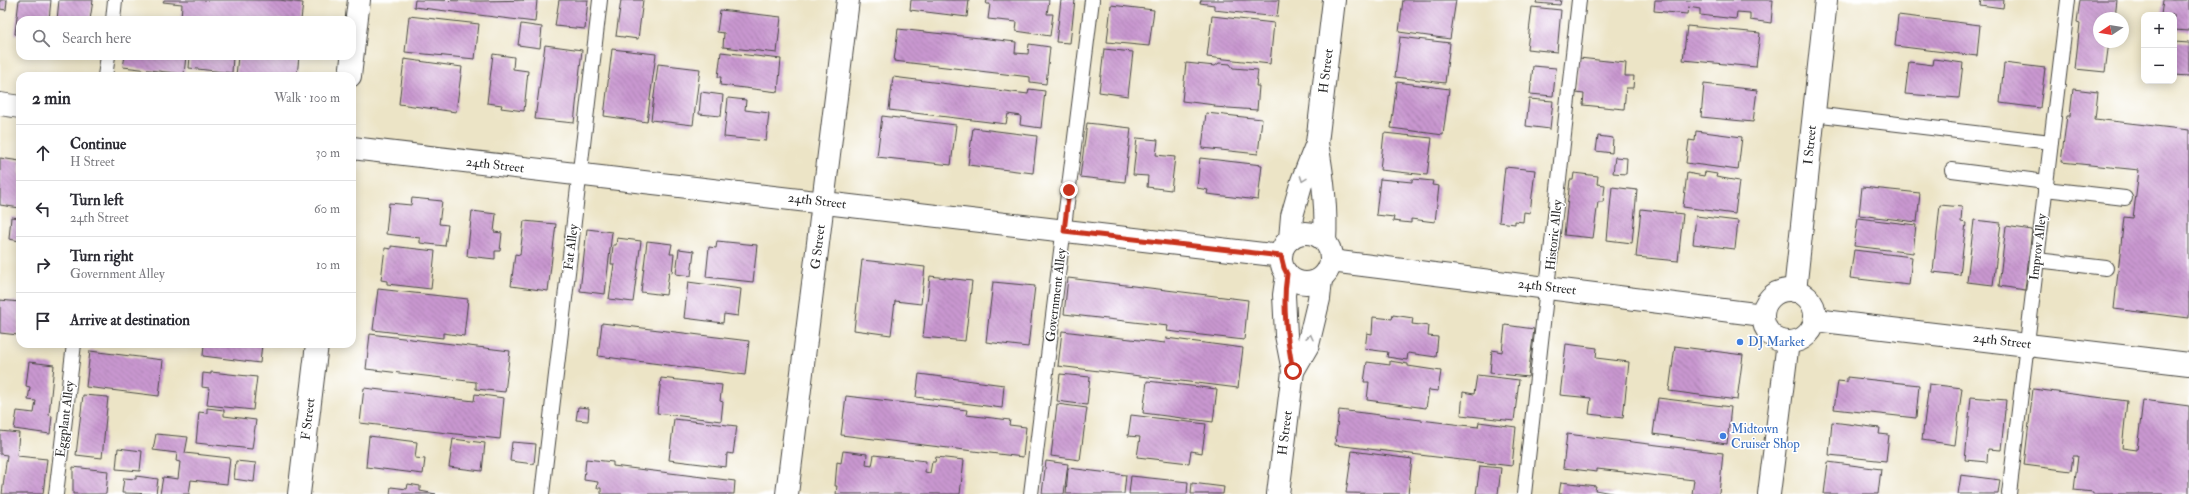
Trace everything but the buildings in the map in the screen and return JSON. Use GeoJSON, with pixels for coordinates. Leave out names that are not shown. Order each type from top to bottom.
{"type":"FeatureCollection","features":[{"type":"Feature","properties":{"kind":"street"},"geometry":{"type":"LineString","coordinates":[[356,25],[359,0]]}},
{"type":"Feature","properties":{"kind":"street","name":"G Street"},"geometry":{"type":"LineString","coordinates":[[787,494],[848,0]]}},
{"type":"Feature","properties":{"kind":"street","name":"H Street"},"geometry":{"type":"LineString","coordinates":[[1278,494],[1293,371],[1286,335],[1284,295],[1286,256],[1292,216],[1302,181],[1317,143],[1334,0]]}},
{"type":"Feature","properties":{"kind":"street","name":"I Street"},"geometry":{"type":"LineString","coordinates":[[1795,291],[1826,0]]}},
{"type":"Feature","properties":{"kind":"street"},"geometry":{"type":"LineString","coordinates":[[350,72],[352,60]]}},
{"type":"Feature","properties":{"kind":"street"},"geometry":{"type":"LineString","coordinates":[[0,104],[16,106]]}},
{"type":"Feature","properties":{"kind":"street","name":"H Street"},"geometry":{"type":"LineString","coordinates":[[1293,371],[1308,345],[1326,260],[1324,181],[1317,143]]}},
{"type":"Feature","properties":{"kind":"street","name":"24th Street"},"geometry":{"type":"LineString","coordinates":[[356,148],[579,175],[824,201],[1064,231],[1286,256]]}},
{"type":"Feature","properties":{"kind":"street"},"geometry":{"type":"LineString","coordinates":[[1304,233],[1319,236],[1326,260],[1306,283],[1292,279],[1286,256],[1304,233]]}},
{"type":"Feature","properties":{"kind":"street","name":"24th Street"},"geometry":{"type":"LineString","coordinates":[[1326,260],[1763,315]]}},
{"type":"Feature","properties":{"kind":"street"},"geometry":{"type":"LineString","coordinates":[[1795,291],[1804,295],[1811,302],[1815,320],[1807,335],[1800,340],[1788,342],[1776,338],[1769,332],[1764,324],[1763,315],[1765,306],[1770,298],[1778,293],[1795,291]]}},
{"type":"Feature","properties":{"kind":"street","name":"24th Street"},"geometry":{"type":"LineString","coordinates":[[1815,320],[2189,364]]}},
{"type":"Feature","properties":{"kind":"street"},"geometry":{"type":"LineString","coordinates":[[1769,494],[1788,342]]}},
{"type":"Feature","properties":{"kind":"street","name":"F Street"},"geometry":{"type":"LineString","coordinates":[[299,494],[317,348]]}},
{"type":"Feature","properties":{"kind":"lane"},"geometry":{"type":"LineString","coordinates":[[113,16],[115,0]]}},
{"type":"Feature","properties":{"kind":"lane","name":"Fat Alley"},"geometry":{"type":"LineString","coordinates":[[542,494],[600,0]]}},
{"type":"Feature","properties":{"kind":"lane","name":"Government Alley"},"geometry":{"type":"LineString","coordinates":[[1031,494],[1092,0]]}},
{"type":"Feature","properties":{"kind":"lane","name":"Historic Alley"},"geometry":{"type":"LineString","coordinates":[[1524,494],[1579,0]]}},
{"type":"Feature","properties":{"kind":"lane","name":"Improv Alley"},"geometry":{"type":"LineString","coordinates":[[2009,494],[2068,0]]}},
{"type":"Feature","properties":{"kind":"lane"},"geometry":{"type":"LineString","coordinates":[[106,72],[108,60]]}},
{"type":"Feature","properties":{"kind":"lane"},"geometry":{"type":"LineString","coordinates":[[1813,114],[2051,142]]}},
{"type":"Feature","properties":{"kind":"lane"},"geometry":{"type":"LineString","coordinates":[[1952,170],[2125,198]]}},
{"type":"Feature","properties":{"kind":"lane"},"geometry":{"type":"LineString","coordinates":[[2037,260],[2106,268]]}},
{"type":"Feature","properties":{"kind":"lane","name":"Eggplant Alley"},"geometry":{"type":"LineString","coordinates":[[56,494],[74,348]]}},
{"type":"Feature","properties":{"kind":"place","name":"DJ Market"},"geometry":{"type":"Point","coordinates":[1740,342]}},
{"type":"Feature","properties":{"kind":"place","name":"Midtown Cruiser Shop"},"geometry":{"type":"Point","coordinates":[1723,436]}},
{"type":"Feature","properties":{"kind":"route"},"geometry":{"type":"LineString","coordinates":[[1069,190],[1064,231],[1281,256],[1287,274],[1284,295],[1286,335],[1293,371]]}}]}
